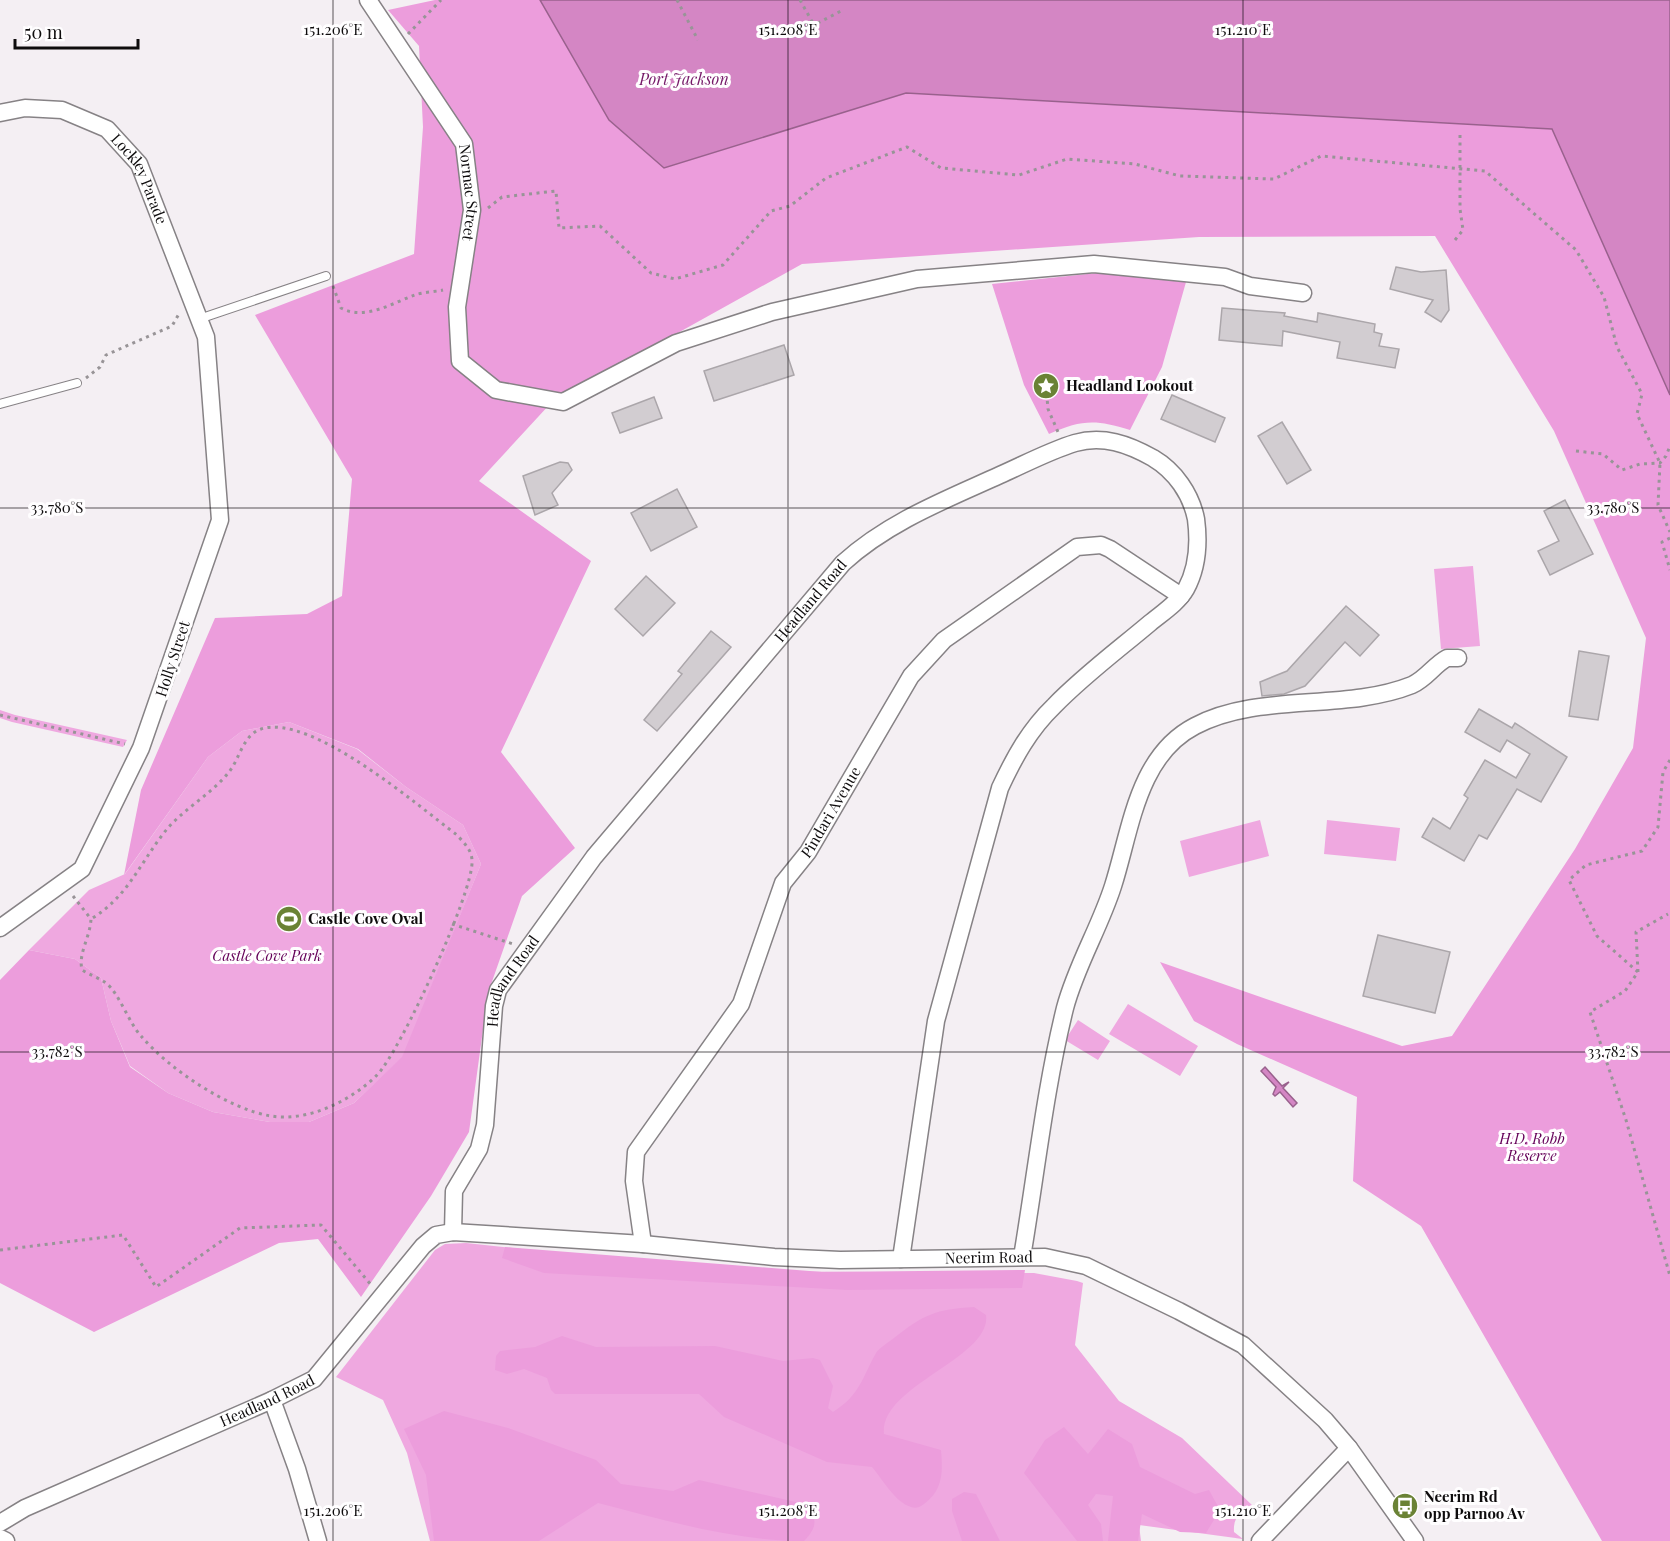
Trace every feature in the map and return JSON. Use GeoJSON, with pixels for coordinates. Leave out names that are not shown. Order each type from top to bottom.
{"type":"FeatureCollection","features":[{"type":"Feature","properties":{"kind":"street","name":"Normac Street"},"geometry":{"type":"LineString","coordinates":[[368,0],[464,144],[472,210],[457,307],[460,361],[496,390],[563,402],[676,343],[772,312],[917,279],[1095,264],[1225,277],[1250,286],[1303,293]]}},
{"type":"Feature","properties":{"kind":"street","name":"Lockley Parade"},"geometry":{"type":"LineString","coordinates":[[0,113],[25,108],[62,110],[106,129],[139,164],[206,337]]}},
{"type":"Feature","properties":{"kind":"street","name":"Holly Street"},"geometry":{"type":"LineString","coordinates":[[0,928],[82,869],[141,748],[220,520],[206,337]]}},
{"type":"Feature","properties":{"kind":"street","name":"Headland Road"},"geometry":{"type":"LineString","coordinates":[[0,1523],[25,1508],[272,1401],[314,1379],[423,1246],[436,1235],[453,1232],[454,1191],[483,1137],[494,1006],[498,990],[594,856],[843,563],[882,531],[1065,447],[1089,440],[1116,442],[1157,460],[1179,480],[1194,507],[1198,537],[1194,566],[1181,596],[1054,705],[1030,733],[1013,759],[1000,789],[936,1021],[901,1259]]}},
{"type":"Feature","properties":{"kind":"street","name":"Pindari Avenue"},"geometry":{"type":"LineString","coordinates":[[643,1245],[634,1181],[636,1152],[741,1004],[783,883],[808,852],[908,681],[944,640],[1077,547],[1101,545],[1110,549],[1181,596]]}},
{"type":"Feature","properties":{"kind":"street"},"geometry":{"type":"LineString","coordinates":[[1022,1257],[1051,1072],[1066,1005],[1106,908],[1135,808],[1157,758],[1169,743],[1183,732],[1215,717],[1392,690],[1424,678],[1447,658],[1458,658]]}},
{"type":"Feature","properties":{"kind":"street","name":"Neerim Road"},"geometry":{"type":"LineString","coordinates":[[453,1232],[774,1257],[901,1259],[1045,1257],[1086,1266],[1218,1330],[1243,1346],[1324,1420],[1349,1448],[1415,1541]]}},
{"type":"Feature","properties":{"kind":"street"},"geometry":{"type":"LineString","coordinates":[[272,1401],[310,1508],[318,1541]]}},
{"type":"Feature","properties":{"kind":"street"},"geometry":{"type":"LineString","coordinates":[[1260,1541],[1349,1448]]}},
{"type":"Feature","properties":{"kind":"street"},"geometry":{"type":"LineString","coordinates":[[0,1538],[6,1541]]}},
{"type":"Feature","properties":{"kind":"lane"},"geometry":{"type":"LineString","coordinates":[[196,311],[326,276]]}},
{"type":"Feature","properties":{"kind":"lane"},"geometry":{"type":"LineString","coordinates":[[0,404],[77,383]]}},
{"type":"Feature","properties":{"kind":"path"},"geometry":{"type":"LineString","coordinates":[[398,44],[441,0]]}},
{"type":"Feature","properties":{"kind":"path"},"geometry":{"type":"LineString","coordinates":[[676,0],[698,40]]}},
{"type":"Feature","properties":{"kind":"path"},"geometry":{"type":"LineString","coordinates":[[800,0],[814,25]]}},
{"type":"Feature","properties":{"kind":"path"},"geometry":{"type":"LineString","coordinates":[[791,37],[841,11]]}},
{"type":"Feature","properties":{"kind":"path"},"geometry":{"type":"LineString","coordinates":[[1455,240],[1463,230],[1460,209],[1460,133]]}},
{"type":"Feature","properties":{"kind":"path"},"geometry":{"type":"LineString","coordinates":[[472,210],[484,211],[502,197],[556,191],[559,228],[600,226],[651,273],[675,279],[723,265],[771,211],[790,206],[826,178],[907,147],[941,168],[1019,175],[1066,159],[1134,164],[1180,176],[1274,179],[1321,156],[1485,171],[1576,250],[1604,297],[1617,347],[1642,394],[1637,414],[1660,463],[1658,505],[1670,531]]}},
{"type":"Feature","properties":{"kind":"path"},"geometry":{"type":"LineString","coordinates":[[326,276],[336,289],[341,308],[351,314],[392,307],[416,294],[444,290],[449,286]]}},
{"type":"Feature","properties":{"kind":"path"},"geometry":{"type":"LineString","coordinates":[[77,383],[100,367],[106,355],[172,326],[181,308],[196,311]]}},
{"type":"Feature","properties":{"kind":"path"},"geometry":{"type":"LineString","coordinates":[[1046,386],[1048,409],[1065,447]]}},
{"type":"Feature","properties":{"kind":"path"},"geometry":{"type":"LineString","coordinates":[[1576,451],[1603,454],[1622,470],[1640,464],[1660,463],[1670,446]]}},
{"type":"Feature","properties":{"kind":"path"},"geometry":{"type":"LineString","coordinates":[[1670,538],[1662,542],[1670,570]]}},
{"type":"Feature","properties":{"kind":"path"},"geometry":{"type":"LineString","coordinates":[[0,715],[141,748]]}},
{"type":"Feature","properties":{"kind":"path"},"geometry":{"type":"LineString","coordinates":[[63,883],[91,920],[88,940],[80,958],[82,970],[108,984],[142,1038],[194,1082],[251,1112],[273,1116],[297,1115],[319,1110],[353,1096],[379,1074],[415,1012],[470,885],[471,851],[457,834],[336,747],[288,728],[260,729],[250,736],[230,771],[164,832],[111,907],[91,920]]}},
{"type":"Feature","properties":{"kind":"path"},"geometry":{"type":"LineString","coordinates":[[1638,972],[1597,936],[1569,880],[1586,865],[1642,851],[1659,827],[1663,772],[1670,760]]}},
{"type":"Feature","properties":{"kind":"path"},"geometry":{"type":"LineString","coordinates":[[1668,914],[1636,932],[1638,972],[1625,991],[1590,1012],[1626,1120],[1670,1276]]}},
{"type":"Feature","properties":{"kind":"path"},"geometry":{"type":"LineString","coordinates":[[452,924],[513,944],[524,951]]}},
{"type":"Feature","properties":{"kind":"path"},"geometry":{"type":"LineString","coordinates":[[0,1250],[123,1235],[156,1287],[240,1228],[321,1225],[372,1286]]}},
{"type":"Feature","properties":{"kind":"green space","name":"H.D. Robb Reserve"},"geometry":{"type":"Polygon","coordinates":[[[435,0],[540,0],[609,120],[664,168],[906,93],[1552,129],[1670,395],[1670,1541],[1602,1541],[1421,1226],[1353,1181],[1357,1097],[1237,1044],[1194,1021],[1160,962],[1402,1046],[1452,1036],[1575,849],[1633,748],[1646,638],[1554,431],[1435,236],[1199,237],[802,264],[550,404],[479,481],[591,561],[501,752],[575,848],[522,896],[488,993],[469,1132],[431,1196],[361,1297],[318,1239],[279,1243],[94,1332],[0,1283],[0,980],[29,950],[75,959],[101,978],[111,1021],[130,1067],[168,1093],[213,1112],[270,1122],[309,1122],[354,1103],[402,1057],[481,864],[463,825],[406,787],[358,749],[289,722],[242,731],[208,757],[124,875],[141,790],[215,618],[307,614],[342,596],[352,479],[255,315],[414,254],[423,127],[419,46],[388,10],[435,0]]]}},
{"type":"Feature","properties":{"kind":"green space"},"geometry":{"type":"Polygon","coordinates":[[[1097,273],[1186,282],[1162,367],[1130,430],[1107,424],[1088,423],[1070,426],[1049,434],[1024,385],[992,284],[1097,273]]]}},
{"type":"Feature","properties":{"kind":"green space"},"geometry":{"type":"Polygon","coordinates":[[[1473,566],[1480,646],[1441,649],[1434,569],[1473,566]]]}},
{"type":"Feature","properties":{"kind":"green space"},"geometry":{"type":"Polygon","coordinates":[[[0,710],[127,740],[123,747],[12,722],[0,718],[0,710]]]}},
{"type":"Feature","properties":{"kind":"green space","name":"Castle Cove Park"},"geometry":{"type":"Polygon","coordinates":[[[289,722],[357,749],[406,787],[463,825],[481,864],[403,1057],[354,1103],[309,1122],[270,1122],[213,1112],[168,1093],[130,1066],[111,1021],[101,978],[75,959],[29,950],[89,890],[125,874],[208,757],[242,731],[289,722]]]}},
{"type":"Feature","properties":{"kind":"green space"},"geometry":{"type":"Polygon","coordinates":[[[1260,820],[1269,856],[1189,877],[1180,841],[1260,820]]]}},
{"type":"Feature","properties":{"kind":"green space"},"geometry":{"type":"Polygon","coordinates":[[[1327,820],[1400,828],[1396,861],[1324,854],[1327,820]]]}},
{"type":"Feature","properties":{"kind":"green space"},"geometry":{"type":"Polygon","coordinates":[[[1128,1004],[1198,1046],[1180,1076],[1109,1034],[1128,1004]]]}},
{"type":"Feature","properties":{"kind":"green space"},"geometry":{"type":"Polygon","coordinates":[[[1078,1020],[1110,1041],[1098,1060],[1065,1040],[1078,1020]]]}},
{"type":"Feature","properties":{"kind":"green space"},"geometry":{"type":"Polygon","coordinates":[[[466,1243],[721,1271],[1034,1273],[1083,1283],[1075,1345],[1119,1401],[1182,1438],[1253,1506],[1241,1513],[1235,1522],[1234,1532],[1243,1539],[1139,1525],[1141,1541],[430,1541],[407,1453],[383,1400],[336,1377],[435,1250],[445,1244],[466,1243]]]}},
{"type":"Feature","properties":{"kind":"green space"},"geometry":{"type":"Polygon","coordinates":[[[505,1247],[822,1272],[1025,1270],[1022,1288],[848,1290],[544,1273],[502,1258],[505,1247]]]}},
{"type":"Feature","properties":{"kind":"green space"},"geometry":{"type":"Polygon","coordinates":[[[974,1307],[986,1315],[983,1330],[972,1345],[899,1401],[887,1417],[884,1434],[941,1450],[942,1473],[938,1487],[930,1499],[916,1508],[900,1500],[872,1467],[827,1462],[724,1417],[699,1394],[555,1394],[547,1378],[524,1369],[507,1374],[495,1370],[496,1356],[500,1351],[535,1347],[562,1336],[596,1347],[715,1346],[783,1361],[813,1358],[820,1360],[833,1386],[828,1408],[833,1412],[855,1392],[876,1353],[904,1330],[940,1312],[974,1307]]]}},
{"type":"Feature","properties":{"kind":"green space"},"geometry":{"type":"Polygon","coordinates":[[[444,1411],[508,1428],[596,1460],[621,1484],[673,1491],[699,1480],[800,1503],[813,1516],[814,1526],[804,1541],[778,1540],[700,1528],[598,1503],[539,1541],[434,1541],[426,1475],[404,1429],[444,1411]]]}},
{"type":"Feature","properties":{"kind":"green space"},"geometry":{"type":"Polygon","coordinates":[[[1064,1427],[1088,1454],[1108,1429],[1132,1444],[1140,1467],[1195,1494],[1209,1490],[1220,1510],[1206,1533],[1180,1532],[1142,1514],[1138,1541],[1108,1541],[1113,1496],[1096,1494],[1088,1505],[1101,1524],[1103,1541],[1077,1541],[1024,1473],[1045,1440],[1064,1427]]]}},
{"type":"Feature","properties":{"kind":"green space"},"geometry":{"type":"Polygon","coordinates":[[[964,1492],[976,1494],[1000,1541],[962,1541],[952,1511],[952,1499],[964,1492]]]}},
{"type":"Feature","properties":{"kind":"water","name":"Port Jackson"},"geometry":{"type":"Polygon","coordinates":[[[540,0],[1670,0],[1670,395],[1552,129],[906,93],[664,168],[609,120],[540,0]]]}},
{"type":"Feature","properties":{"kind":"water"},"geometry":{"type":"Polygon","coordinates":[[[1265,1067],[1282,1086],[1289,1082],[1283,1088],[1297,1103],[1293,1107],[1280,1092],[1275,1096],[1273,1094],[1276,1087],[1261,1071],[1265,1067]]]}},
{"type":"Feature","properties":{"kind":"building"},"geometry":{"type":"Polygon","coordinates":[[[1396,267],[1421,272],[1446,270],[1449,310],[1441,322],[1425,312],[1433,300],[1390,289],[1396,267]]]}},
{"type":"Feature","properties":{"kind":"building"},"geometry":{"type":"Polygon","coordinates":[[[1222,308],[1285,313],[1284,316],[1317,322],[1318,313],[1375,324],[1374,332],[1382,334],[1379,346],[1399,349],[1395,368],[1337,358],[1340,342],[1283,331],[1282,346],[1219,340],[1222,308]]]}},
{"type":"Feature","properties":{"kind":"building"},"geometry":{"type":"Polygon","coordinates":[[[784,345],[794,375],[714,401],[704,371],[784,345]]]}},
{"type":"Feature","properties":{"kind":"building"},"geometry":{"type":"Polygon","coordinates":[[[1172,395],[1225,418],[1215,442],[1161,419],[1172,395]]]}},
{"type":"Feature","properties":{"kind":"building"},"geometry":{"type":"Polygon","coordinates":[[[654,397],[662,418],[620,433],[612,413],[654,397]]]}},
{"type":"Feature","properties":{"kind":"building"},"geometry":{"type":"Polygon","coordinates":[[[1282,422],[1311,470],[1287,484],[1258,436],[1282,422]]]}},
{"type":"Feature","properties":{"kind":"building"},"geometry":{"type":"Polygon","coordinates":[[[560,462],[568,463],[572,470],[552,493],[558,505],[535,515],[523,476],[560,462]]]}},
{"type":"Feature","properties":{"kind":"building"},"geometry":{"type":"Polygon","coordinates":[[[677,489],[697,527],[651,551],[631,513],[677,489]]]}},
{"type":"Feature","properties":{"kind":"building"},"geometry":{"type":"Polygon","coordinates":[[[1565,500],[1593,554],[1550,575],[1538,551],[1559,541],[1544,511],[1565,500]]]}},
{"type":"Feature","properties":{"kind":"building"},"geometry":{"type":"Polygon","coordinates":[[[646,576],[675,603],[643,636],[615,609],[646,576]]]}},
{"type":"Feature","properties":{"kind":"building"},"geometry":{"type":"Polygon","coordinates":[[[1346,606],[1379,635],[1360,656],[1345,642],[1305,686],[1284,694],[1262,696],[1260,682],[1287,671],[1346,606]]]}},
{"type":"Feature","properties":{"kind":"building"},"geometry":{"type":"Polygon","coordinates":[[[711,631],[731,647],[657,731],[644,720],[682,674],[678,671],[711,631]]]}},
{"type":"Feature","properties":{"kind":"building"},"geometry":{"type":"Polygon","coordinates":[[[1579,651],[1609,656],[1598,720],[1569,716],[1579,651]]]}},
{"type":"Feature","properties":{"kind":"building"},"geometry":{"type":"Polygon","coordinates":[[[1479,709],[1512,728],[1515,723],[1567,757],[1541,802],[1517,789],[1487,839],[1479,835],[1464,861],[1422,837],[1433,818],[1450,829],[1468,798],[1464,795],[1485,760],[1516,778],[1530,754],[1507,740],[1500,752],[1465,732],[1479,709]]]}},
{"type":"Feature","properties":{"kind":"building"},"geometry":{"type":"Polygon","coordinates":[[[1378,935],[1450,952],[1435,1013],[1363,996],[1378,935]]]}},
{"type":"Feature","properties":{"kind":"place","name":"Headland Lookout"},"geometry":{"type":"Point","coordinates":[1046,386]}},
{"type":"Feature","properties":{"kind":"place","name":"Castle Cove Oval"},"geometry":{"type":"Point","coordinates":[289,919]}},
{"type":"Feature","properties":{"kind":"place","name":"Neerim Rd opp Parnoo Av"},"geometry":{"type":"Point","coordinates":[1405,1506]}}]}
